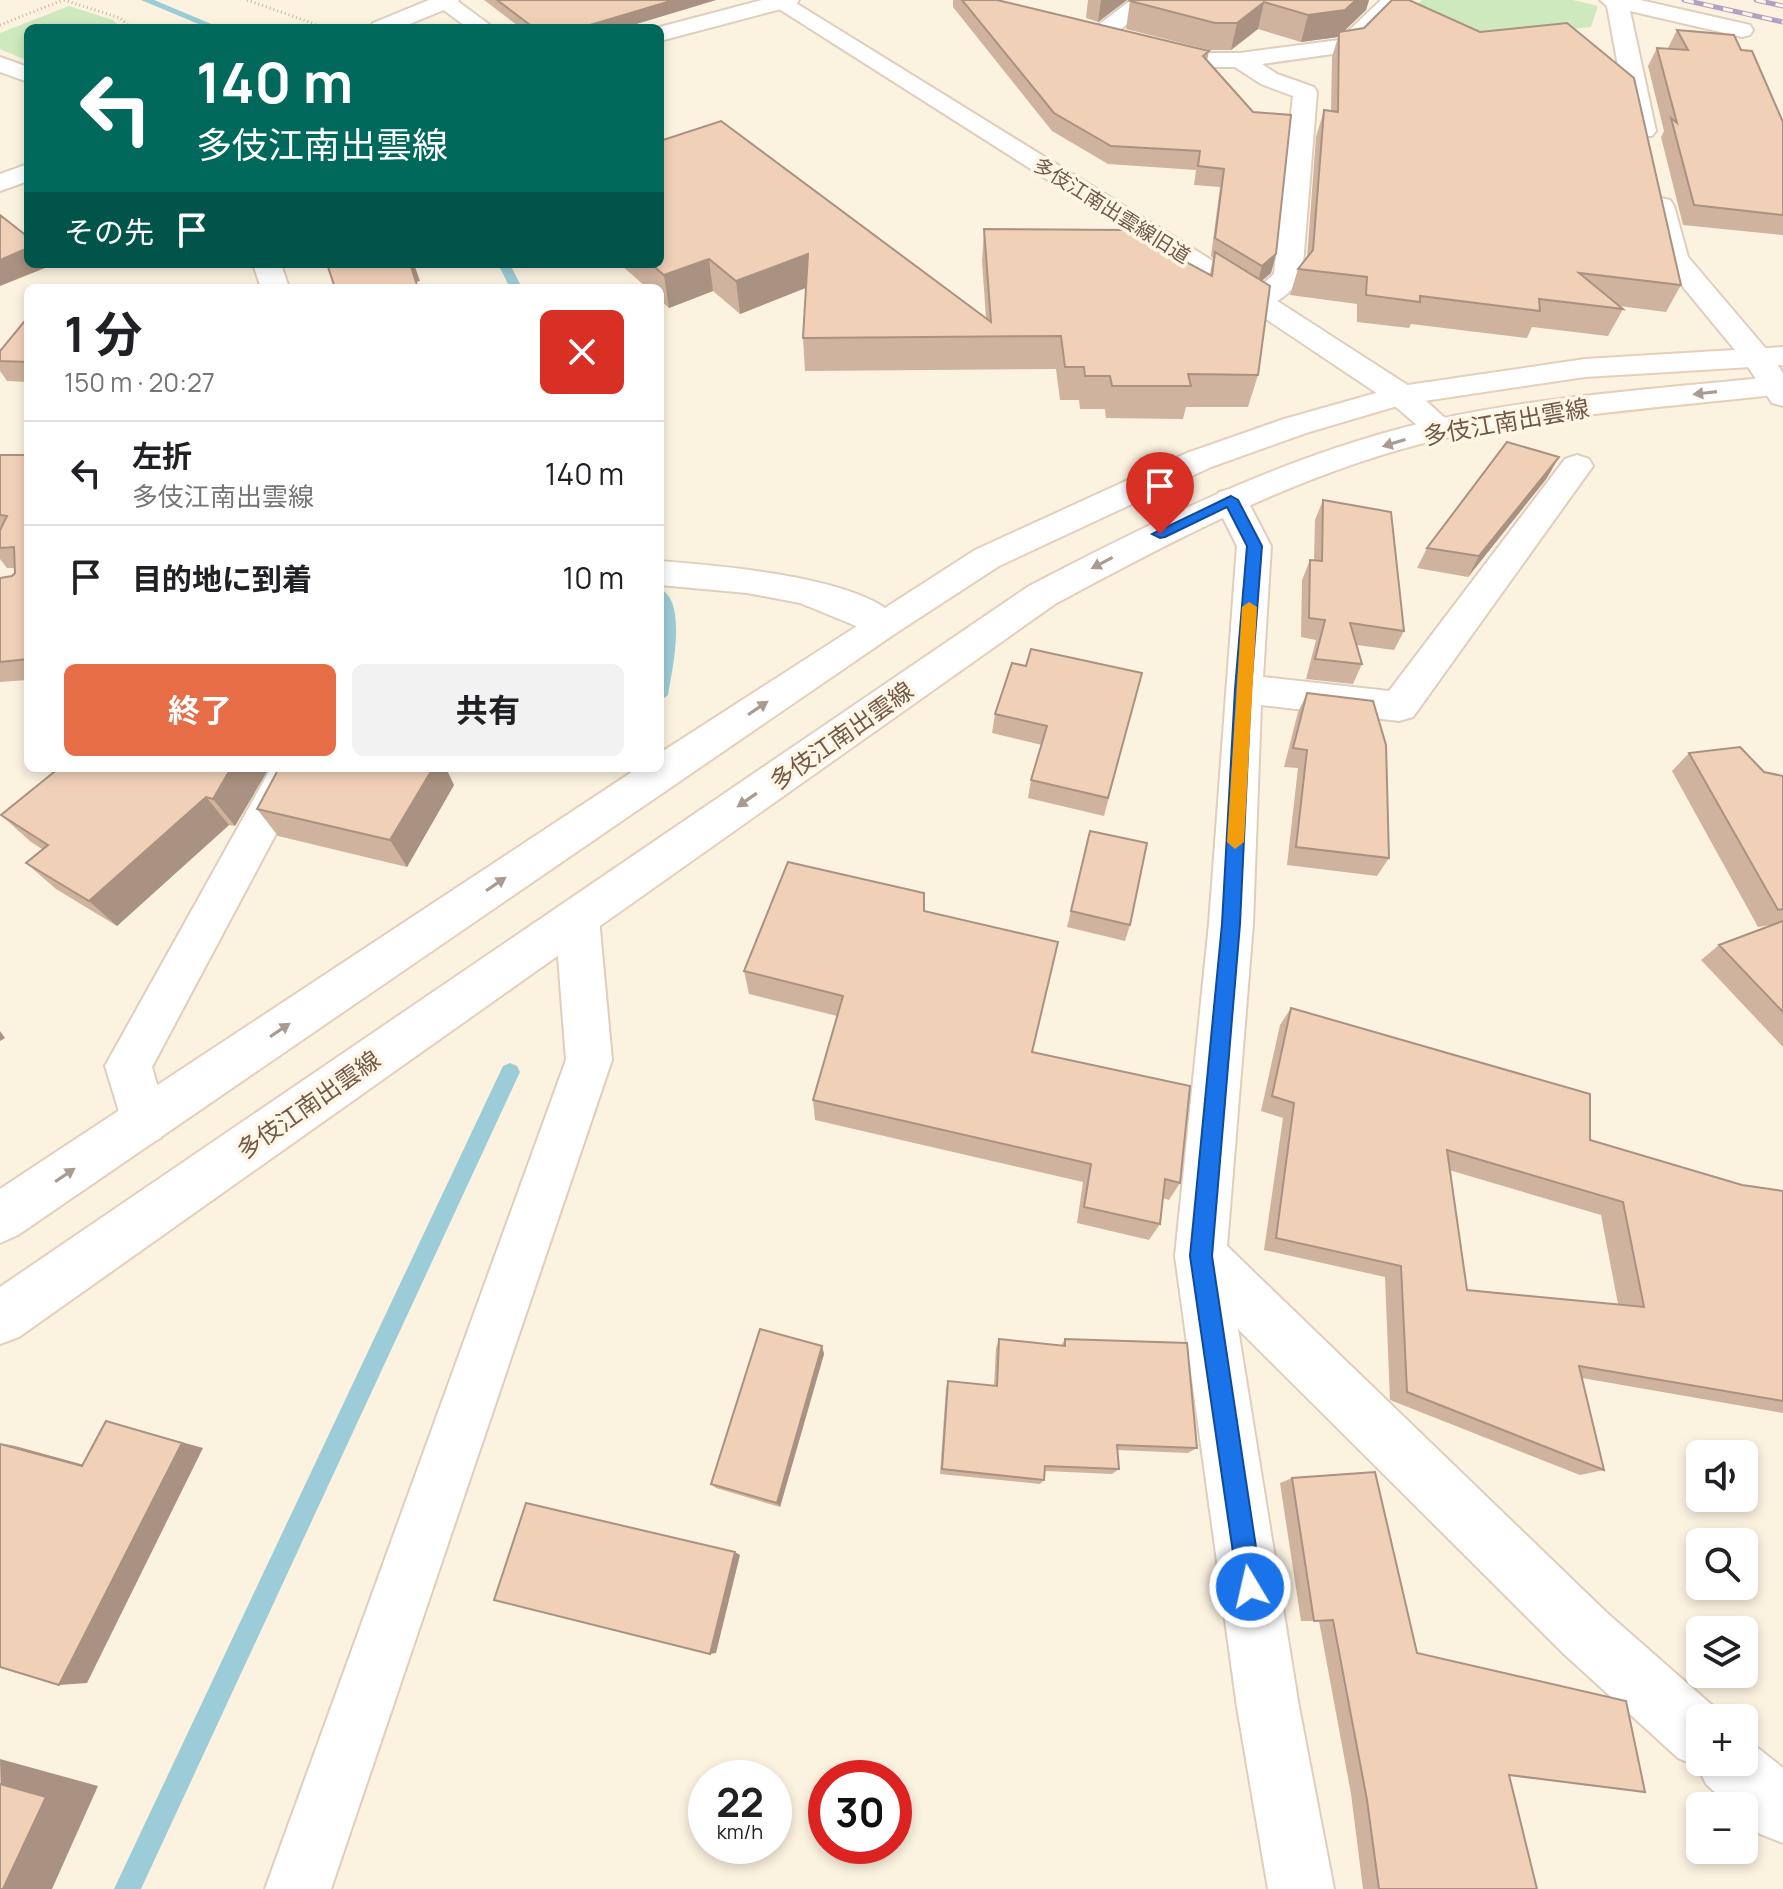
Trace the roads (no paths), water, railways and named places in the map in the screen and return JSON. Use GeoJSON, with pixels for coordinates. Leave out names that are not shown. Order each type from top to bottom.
{"type":"FeatureCollection","features":[{"type":"Feature","properties":{"kind":"street"},"geometry":{"type":"LineString","coordinates":[[390,24],[444,0],[477,24]]}},
{"type":"Feature","properties":{"kind":"street"},"geometry":{"type":"LineString","coordinates":[[1101,34],[1145,0]]}},
{"type":"Feature","properties":{"kind":"street"},"geometry":{"type":"LineString","coordinates":[[1074,27],[1209,60],[1240,60],[1346,46],[1394,0]]}},
{"type":"Feature","properties":{"kind":"street"},"geometry":{"type":"LineString","coordinates":[[1649,156],[1615,0],[1742,30]]}},
{"type":"Feature","properties":{"kind":"street"},"geometry":{"type":"LineString","coordinates":[[664,33],[782,1]]}},
{"type":"Feature","properties":{"kind":"street","name":"多伎江南出雲線旧道"},"geometry":{"type":"LineString","coordinates":[[782,1],[1258,301],[1401,395],[1441,429]]}},
{"type":"Feature","properties":{"kind":"street"},"geometry":{"type":"LineString","coordinates":[[1240,60],[1269,79],[1305,92],[1288,277],[1258,301]]}},
{"type":"Feature","properties":{"kind":"street"},"geometry":{"type":"LineString","coordinates":[[0,64],[24,73]]}},
{"type":"Feature","properties":{"kind":"street"},"geometry":{"type":"LineString","coordinates":[[0,183],[24,174]]}},
{"type":"Feature","properties":{"kind":"street"},"geometry":{"type":"LineString","coordinates":[[1656,185],[1674,259],[1776,375]]}},
{"type":"Feature","properties":{"kind":"street","name":"多伎江南出雲線"},"geometry":{"type":"LineString","coordinates":[[664,772],[987,558],[1199,460],[1295,426],[1401,395],[1585,368],[1776,375]]}},
{"type":"Feature","properties":{"kind":"street","name":"多伎江南出雲線"},"geometry":{"type":"LineString","coordinates":[[0,1318],[1042,595],[1136,545],[1231,500],[1338,460],[1441,429],[1776,375]]}},
{"type":"Feature","properties":{"kind":"street"},"geometry":{"type":"LineString","coordinates":[[1243,689],[1399,707],[1577,466]]}},
{"type":"Feature","properties":{"kind":"street"},"geometry":{"type":"LineString","coordinates":[[1231,500],[1254,546],[1231,924],[1201,1256],[1268,1707],[1301,1889]]}},
{"type":"Feature","properties":{"kind":"street"},"geometry":{"type":"LineString","coordinates":[[664,573],[774,583],[859,610],[883,624]]}},
{"type":"Feature","properties":{"kind":"street"},"geometry":{"type":"LineString","coordinates":[[144,1122],[128,1066],[289,772]]}},
{"type":"Feature","properties":{"kind":"street","name":"多伎江南出雲線"},"geometry":{"type":"LineString","coordinates":[[0,1218],[663,772]]}},
{"type":"Feature","properties":{"kind":"street"},"geometry":{"type":"LineString","coordinates":[[298,1889],[589,1060],[577,918]]}},
{"type":"Feature","properties":{"kind":"street"},"geometry":{"type":"LineString","coordinates":[[1201,1256],[1585,1633],[1686,1723]]}},
{"type":"Feature","properties":{"kind":"street"},"geometry":{"type":"LineString","coordinates":[[1744,1776],[1783,1811]]}},
{"type":"Feature","properties":{"kind":"waterway"},"geometry":{"type":"LineString","coordinates":[[146,0],[206,24]]}},
{"type":"Feature","properties":{"kind":"waterway"},"geometry":{"type":"LineString","coordinates":[[506,268],[514,284]]}},
{"type":"Feature","properties":{"kind":"waterway"},"geometry":{"type":"LineString","coordinates":[[664,607],[671,631],[664,672]]}},
{"type":"Feature","properties":{"kind":"waterway"},"geometry":{"type":"LineString","coordinates":[[127,1889],[510,1072]]}},
{"type":"Feature","properties":{"kind":"railway"},"geometry":{"type":"LineString","coordinates":[[1684,0],[1783,22]]}},
{"type":"Feature","properties":{"kind":"railway"},"geometry":{"type":"LineString","coordinates":[[1756,0],[1783,6]]}}]}
